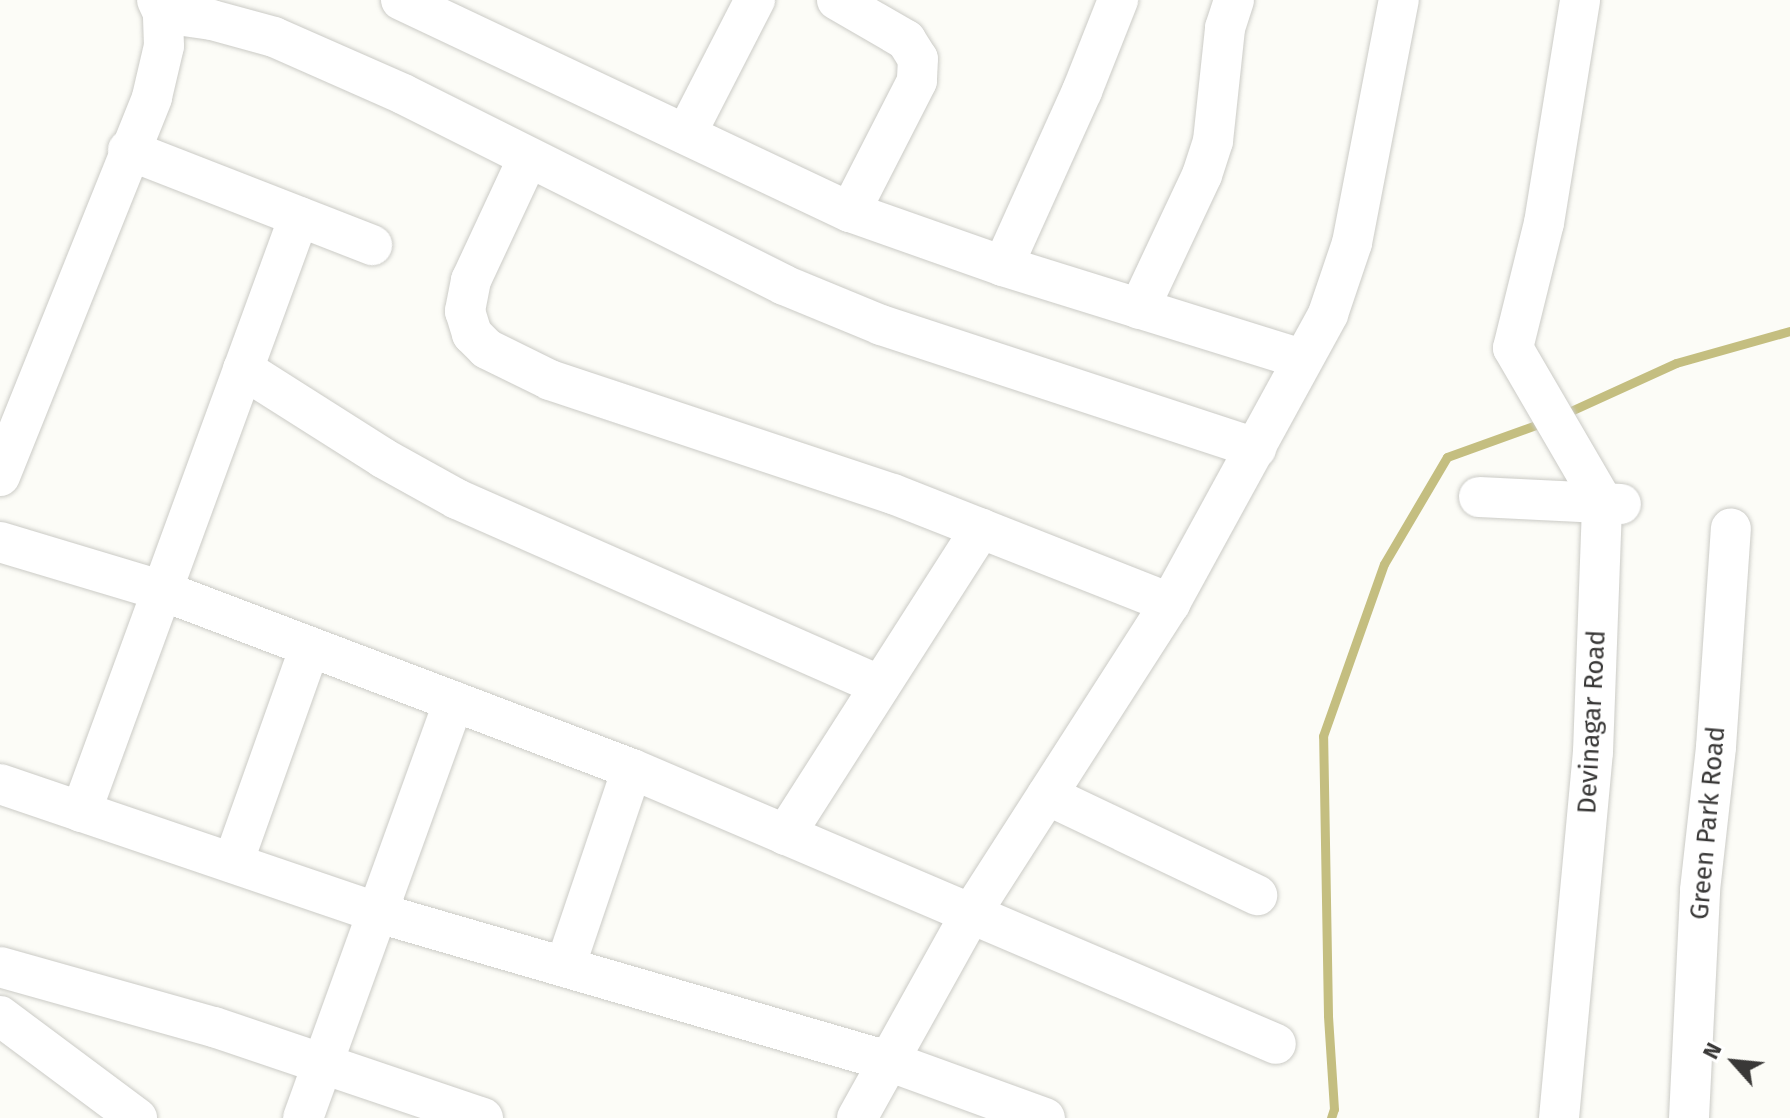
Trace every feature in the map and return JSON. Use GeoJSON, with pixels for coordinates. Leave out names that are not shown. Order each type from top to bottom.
{"type":"FeatureCollection","features":[{"type":"Feature","properties":{"kind":"street"},"geometry":{"type":"LineString","coordinates":[[401,0],[850,212],[1003,266],[1302,359]]}},
{"type":"Feature","properties":{"kind":"street"},"geometry":{"type":"LineString","coordinates":[[686,134],[755,0]]}},
{"type":"Feature","properties":{"kind":"street"},"geometry":{"type":"LineString","coordinates":[[837,0],[906,40],[918,59],[917,81],[850,212]]}},
{"type":"Feature","properties":{"kind":"street"},"geometry":{"type":"LineString","coordinates":[[1003,266],[1082,91],[1118,0]]}},
{"type":"Feature","properties":{"kind":"street"},"geometry":{"type":"LineString","coordinates":[[1139,309],[1202,175],[1213,141],[1225,28],[1234,0]]}},
{"type":"Feature","properties":{"kind":"street"},"geometry":{"type":"LineString","coordinates":[[857,1118],[970,915],[1170,603],[1328,314],[1352,243],[1399,0]]}},
{"type":"Feature","properties":{"kind":"street"},"geometry":{"type":"LineString","coordinates":[[1580,0],[1544,223],[1513,348],[1614,503]]}},
{"type":"Feature","properties":{"kind":"street"},"geometry":{"type":"LineString","coordinates":[[0,476],[160,71],[160,7],[274,37],[403,94],[784,285],[881,325],[1256,448]]}},
{"type":"Feature","properties":{"kind":"street"},"geometry":{"type":"LineString","coordinates":[[128,150],[372,245]]}},
{"type":"Feature","properties":{"kind":"street"},"geometry":{"type":"LineString","coordinates":[[528,158],[471,280],[465,311],[472,334],[487,349],[550,380],[893,494],[1170,603]]}},
{"type":"Feature","properties":{"kind":"street"},"geometry":{"type":"LineString","coordinates":[[81,812],[299,217]]}},
{"type":"Feature","properties":{"kind":"street"},"geometry":{"type":"LineString","coordinates":[[243,369],[383,458],[457,499],[880,686]]}},
{"type":"Feature","properties":{"kind":"street"},"geometry":{"type":"LineString","coordinates":[[1479,497],[1614,503]]}},
{"type":"Feature","properties":{"kind":"street","name":"Devinagar Road"},"geometry":{"type":"LineString","coordinates":[[1559,1118],[1614,503]]}},
{"type":"Feature","properties":{"kind":"street"},"geometry":{"type":"LineString","coordinates":[[785,835],[981,528]]}},
{"type":"Feature","properties":{"kind":"street","name":"Green Park Road"},"geometry":{"type":"LineString","coordinates":[[1689,1118],[1700,890],[1716,747],[1731,529]]}},
{"type":"Feature","properties":{"kind":"street"},"geometry":{"type":"LineString","coordinates":[[0,542],[163,591],[632,769],[1276,1044]]}},
{"type":"Feature","properties":{"kind":"street"},"geometry":{"type":"LineString","coordinates":[[233,863],[310,647]]}},
{"type":"Feature","properties":{"kind":"street"},"geometry":{"type":"LineString","coordinates":[[303,1118],[375,912],[454,701]]}},
{"type":"Feature","properties":{"kind":"street"},"geometry":{"type":"LineString","coordinates":[[565,967],[632,769]]}},
{"type":"Feature","properties":{"kind":"street"},"geometry":{"type":"LineString","coordinates":[[0,784],[375,912],[888,1061],[1045,1118]]}},
{"type":"Feature","properties":{"kind":"street"},"geometry":{"type":"LineString","coordinates":[[1047,795],[1257,895]]}},
{"type":"Feature","properties":{"kind":"street"},"geometry":{"type":"LineString","coordinates":[[0,967],[214,1027],[483,1118]]}},
{"type":"Feature","properties":{"kind":"street"},"geometry":{"type":"LineString","coordinates":[[0,1016],[137,1118]]}},
{"type":"Feature","properties":{"kind":"waterway"},"geometry":{"type":"LineString","coordinates":[[1562,415],[1676,363],[1790,331]]}},
{"type":"Feature","properties":{"kind":"waterway"},"geometry":{"type":"LineString","coordinates":[[1331,1118],[1334,1109],[1328,1015],[1323,736],[1384,564],[1447,457],[1544,422]]}}]}
